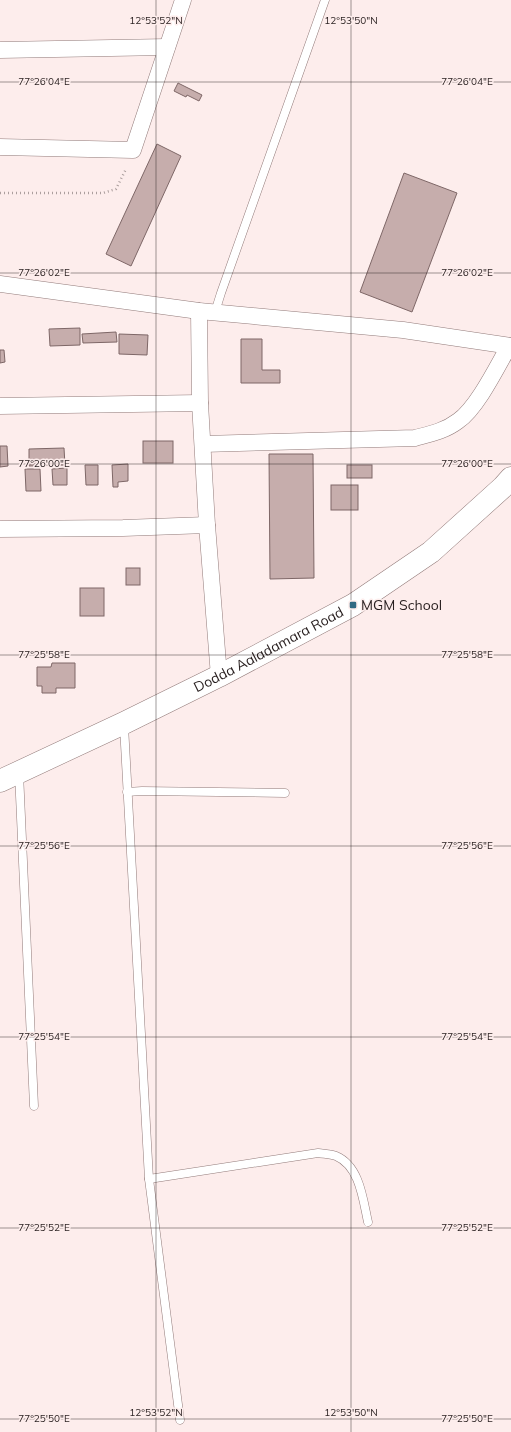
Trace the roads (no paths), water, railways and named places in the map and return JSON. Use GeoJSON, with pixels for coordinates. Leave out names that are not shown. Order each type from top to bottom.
{"type":"FeatureCollection","features":[{"type":"Feature","properties":{"kind":"main road","name":"Dodda Aaladamara Road"},"geometry":{"type":"LineString","coordinates":[[9,777],[219,676],[353,605],[431,552],[511,478]]}},
{"type":"Feature","properties":{"kind":"street"},"geometry":{"type":"LineString","coordinates":[[0,147],[134,150],[183,0]]}},
{"type":"Feature","properties":{"kind":"street"},"geometry":{"type":"LineString","coordinates":[[0,50],[168,47]]}},
{"type":"Feature","properties":{"kind":"street"},"geometry":{"type":"LineString","coordinates":[[0,284],[199,311],[403,330],[510,346],[472,407],[458,421],[438,432],[415,438],[203,444]]}},
{"type":"Feature","properties":{"kind":"street"},"geometry":{"type":"LineString","coordinates":[[199,311],[200,403],[207,525],[219,676]]}},
{"type":"Feature","properties":{"kind":"street"},"geometry":{"type":"LineString","coordinates":[[0,406],[200,403]]}},
{"type":"Feature","properties":{"kind":"street"},"geometry":{"type":"LineString","coordinates":[[0,529],[123,528],[207,525]]}},
{"type":"Feature","properties":{"kind":"lane"},"geometry":{"type":"LineString","coordinates":[[216,312],[326,0]]}},
{"type":"Feature","properties":{"kind":"lane"},"geometry":{"type":"LineString","coordinates":[[124,723],[148,1179],[180,1420]]}},
{"type":"Feature","properties":{"kind":"lane"},"geometry":{"type":"LineString","coordinates":[[9,777],[34,1106]]}},
{"type":"Feature","properties":{"kind":"lane"},"geometry":{"type":"LineString","coordinates":[[127,792],[284,793]]}},
{"type":"Feature","properties":{"kind":"lane"},"geometry":{"type":"LineString","coordinates":[[148,1179],[318,1153],[336,1156],[349,1164],[358,1180],[368,1222]]}},
{"type":"Feature","properties":{"kind":"place","name":"MGM School"},"geometry":{"type":"Point","coordinates":[353,605]}}]}
